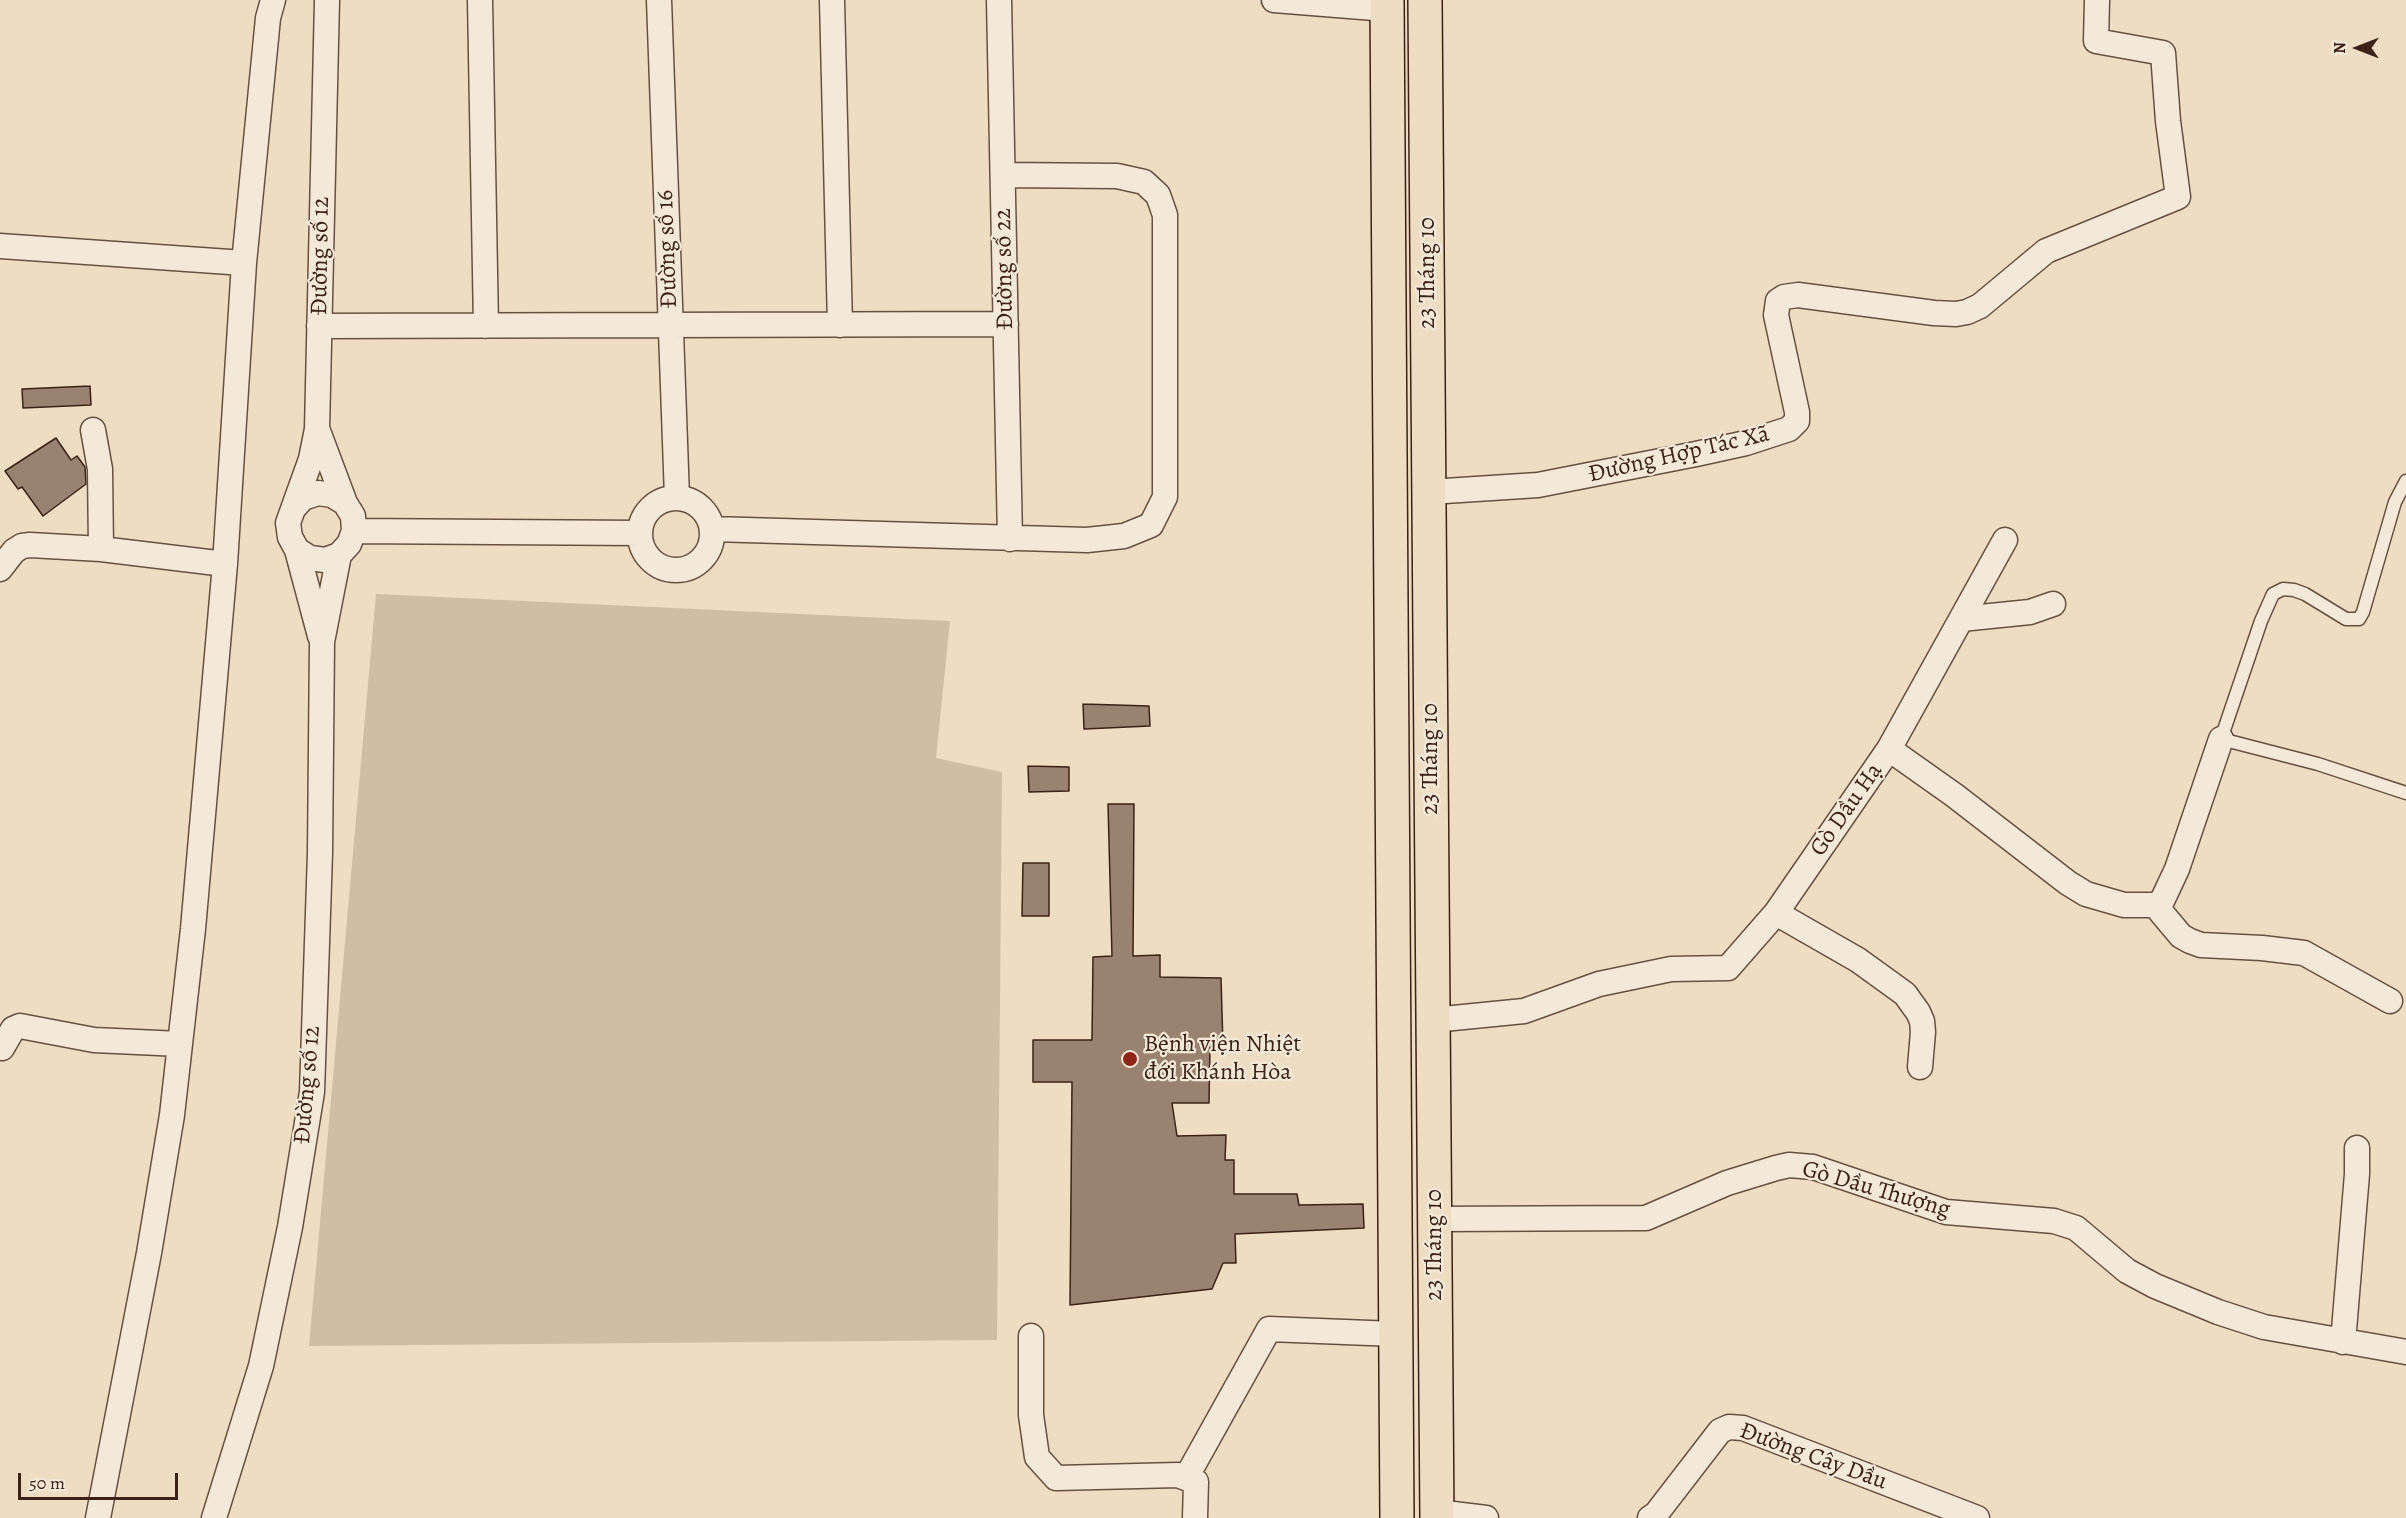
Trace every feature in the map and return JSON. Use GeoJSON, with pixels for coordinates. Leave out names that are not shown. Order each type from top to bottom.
{"type":"FeatureCollection","features":[{"type":"Feature","properties":{"kind":"main road","name":"23 Tháng 10"},"geometry":{"type":"LineString","coordinates":[[1425,0],[1437,1515]]}},
{"type":"Feature","properties":{"kind":"main road","name":"23 Tháng 10"},"geometry":{"type":"LineString","coordinates":[[1387,5],[1397,1518]]}},
{"type":"Feature","properties":{"kind":"street"},"geometry":{"type":"LineString","coordinates":[[98,1518],[149,1254],[180,1044],[193,929],[225,564],[244,263],[268,18],[273,0]]}},
{"type":"Feature","properties":{"kind":"street","name":"Đường số 12"},"geometry":{"type":"LineString","coordinates":[[293,509],[310,459],[317,429],[327,0]]}},
{"type":"Feature","properties":{"kind":"street"},"geometry":{"type":"LineString","coordinates":[[480,0],[486,326]]}},
{"type":"Feature","properties":{"kind":"street","name":"Đường số 16"},"geometry":{"type":"LineString","coordinates":[[659,0],[677,498]]}},
{"type":"Feature","properties":{"kind":"street"},"geometry":{"type":"LineString","coordinates":[[832,0],[840,325]]}},
{"type":"Feature","properties":{"kind":"street","name":"Đường số 22"},"geometry":{"type":"LineString","coordinates":[[999,0],[1010,539]]}},
{"type":"Feature","properties":{"kind":"street"},"geometry":{"type":"LineString","coordinates":[[1274,0],[1387,5]]}},
{"type":"Feature","properties":{"kind":"street","name":"Đường Hợp Tác Xã"},"geometry":{"type":"LineString","coordinates":[[1430,492],[1538,485],[1706,452],[1746,443],[1789,429],[1797,421],[1797,412],[1776,315],[1778,301],[1784,297],[1798,295],[1956,315],[1980,306],[2046,251],[2178,197],[2163,52],[2096,41],[2097,0]]}},
{"type":"Feature","properties":{"kind":"street"},"geometry":{"type":"LineString","coordinates":[[712,529],[1087,540],[1124,536],[1151,525],[1165,498],[1165,215],[1158,195],[1144,182],[1117,176],[1004,175]]}},
{"type":"Feature","properties":{"kind":"street"},"geometry":{"type":"LineString","coordinates":[[0,246],[244,263]]}},
{"type":"Feature","properties":{"kind":"street"},"geometry":{"type":"LineString","coordinates":[[319,326],[1006,324]]}},
{"type":"Feature","properties":{"kind":"street"},"geometry":{"type":"LineString","coordinates":[[317,429],[326,458],[353,516],[354,531],[350,544],[339,555],[325,560],[310,558],[297,550],[290,537],[288,523],[293,509],[303,498],[318,493],[333,495],[345,503]]}},
{"type":"Feature","properties":{"kind":"street"},"geometry":{"type":"LineString","coordinates":[[93,430],[99,455],[102,485],[102,549]]}},
{"type":"Feature","properties":{"kind":"street"},"geometry":{"type":"LineString","coordinates":[[666,499],[690,500],[701,507],[712,529],[712,541],[708,553],[690,568],[678,571],[666,570],[655,564],[646,556],[641,545],[642,522],[648,511],[666,499]]}},
{"type":"Feature","properties":{"kind":"street"},"geometry":{"type":"LineString","coordinates":[[354,531],[640,533]]}},
{"type":"Feature","properties":{"kind":"street"},"geometry":{"type":"LineString","coordinates":[[1889,749],[2005,540]]}},
{"type":"Feature","properties":{"kind":"street"},"geometry":{"type":"LineString","coordinates":[[0,569],[14,551],[22,546],[46,545],[102,549],[225,564]]}},
{"type":"Feature","properties":{"kind":"street","name":"Đường số 12"},"geometry":{"type":"LineString","coordinates":[[297,550],[321,642]]}},
{"type":"Feature","properties":{"kind":"street","name":"Đường số 12"},"geometry":{"type":"LineString","coordinates":[[214,1518],[261,1366],[290,1227],[312,1092],[320,853],[321,642],[339,555]]}},
{"type":"Feature","properties":{"kind":"street"},"geometry":{"type":"LineString","coordinates":[[1961,619],[2030,612],[2053,604]]}},
{"type":"Feature","properties":{"kind":"street"},"geometry":{"type":"LineString","coordinates":[[2222,739],[2177,869],[2162,901],[2155,905],[2181,936],[2190,941],[2201,945],[2304,953],[2390,1000]]}},
{"type":"Feature","properties":{"kind":"street","name":"Gò Dầu Hạ"},"geometry":{"type":"LineString","coordinates":[[1433,1020],[1524,1011],[1599,984],[1671,969],[1728,968],[1776,913],[1889,749],[1954,795],[2068,883],[2086,894],[2124,905],[2155,905]]}},
{"type":"Feature","properties":{"kind":"street"},"geometry":{"type":"LineString","coordinates":[[1776,913],[1858,960],[1905,994],[1922,1022],[1920,1067]]}},
{"type":"Feature","properties":{"kind":"street"},"geometry":{"type":"LineString","coordinates":[[0,1047],[2,1048],[13,1029],[20,1026],[94,1040],[180,1044]]}},
{"type":"Feature","properties":{"kind":"street"},"geometry":{"type":"LineString","coordinates":[[2343,1342],[2357,1174],[2357,1148]]}},
{"type":"Feature","properties":{"kind":"street","name":"Gò Dầu Thượng"},"geometry":{"type":"LineString","coordinates":[[1434,1219],[1646,1218],[1727,1183],[1776,1168],[1788,1165],[1813,1167],[1946,1212],[2054,1221],[2076,1228],[2127,1270],[2166,1290],[2218,1312],[2264,1327],[2406,1352]]}},
{"type":"Feature","properties":{"kind":"street"},"geometry":{"type":"LineString","coordinates":[[1186,1478],[1269,1329],[1395,1334]]}},
{"type":"Feature","properties":{"kind":"street"},"geometry":{"type":"LineString","coordinates":[[1031,1336],[1032,1414],[1037,1457],[1056,1478],[1178,1475],[1186,1478],[1196,1482],[1195,1518]]}},
{"type":"Feature","properties":{"kind":"street","name":"Đường Cây Dầu"},"geometry":{"type":"LineString","coordinates":[[1650,1518],[1656,1514],[1720,1431],[1729,1427],[1743,1428],[1977,1518]]}},
{"type":"Feature","properties":{"kind":"street"},"geometry":{"type":"LineString","coordinates":[[1437,1515],[1486,1518]]}},
{"type":"Feature","properties":{"kind":"lane"},"geometry":{"type":"LineString","coordinates":[[2406,481],[2395,502],[2359,619],[2346,619],[2305,594],[2294,590],[2283,589],[2273,594],[2261,621],[2222,739],[2318,764],[2406,793]]}},
{"type":"Feature","properties":{"kind":"shaded area"},"geometry":{"type":"Polygon","coordinates":[[[376,594],[950,621],[936,758],[1002,772],[997,1340],[309,1346],[376,594]]]}},
{"type":"Feature","properties":{"kind":"building"},"geometry":{"type":"Polygon","coordinates":[[[90,386],[91,405],[23,408],[22,389],[90,386]]]}},
{"type":"Feature","properties":{"kind":"building"},"geometry":{"type":"Polygon","coordinates":[[[56,438],[71,460],[77,456],[85,467],[86,484],[43,516],[22,487],[18,489],[5,471],[56,438]]]}},
{"type":"Feature","properties":{"kind":"building"},"geometry":{"type":"Polygon","coordinates":[[[1083,704],[1149,706],[1150,726],[1084,729],[1083,704]]]}},
{"type":"Feature","properties":{"kind":"building"},"geometry":{"type":"Polygon","coordinates":[[[1028,766],[1069,767],[1069,791],[1029,792],[1028,766]]]}},
{"type":"Feature","properties":{"kind":"building"},"geometry":{"type":"Polygon","coordinates":[[[1108,804],[1134,804],[1133,956],[1160,955],[1160,977],[1221,978],[1223,1046],[1210,1047],[1209,1103],[1172,1103],[1177,1136],[1226,1135],[1225,1160],[1234,1160],[1234,1194],[1297,1194],[1299,1205],[1363,1204],[1364,1228],[1235,1234],[1236,1263],[1223,1263],[1212,1289],[1070,1305],[1072,1082],[1033,1082],[1033,1040],[1092,1040],[1093,957],[1112,956],[1108,804]]]}},
{"type":"Feature","properties":{"kind":"building"},"geometry":{"type":"Polygon","coordinates":[[[1023,863],[1049,863],[1049,916],[1022,916],[1023,863]]]}},
{"type":"Feature","properties":{"kind":"place","name":"Bệnh viện Nhiệt đới Khánh Hòa"},"geometry":{"type":"Point","coordinates":[1130,1059]}}]}
